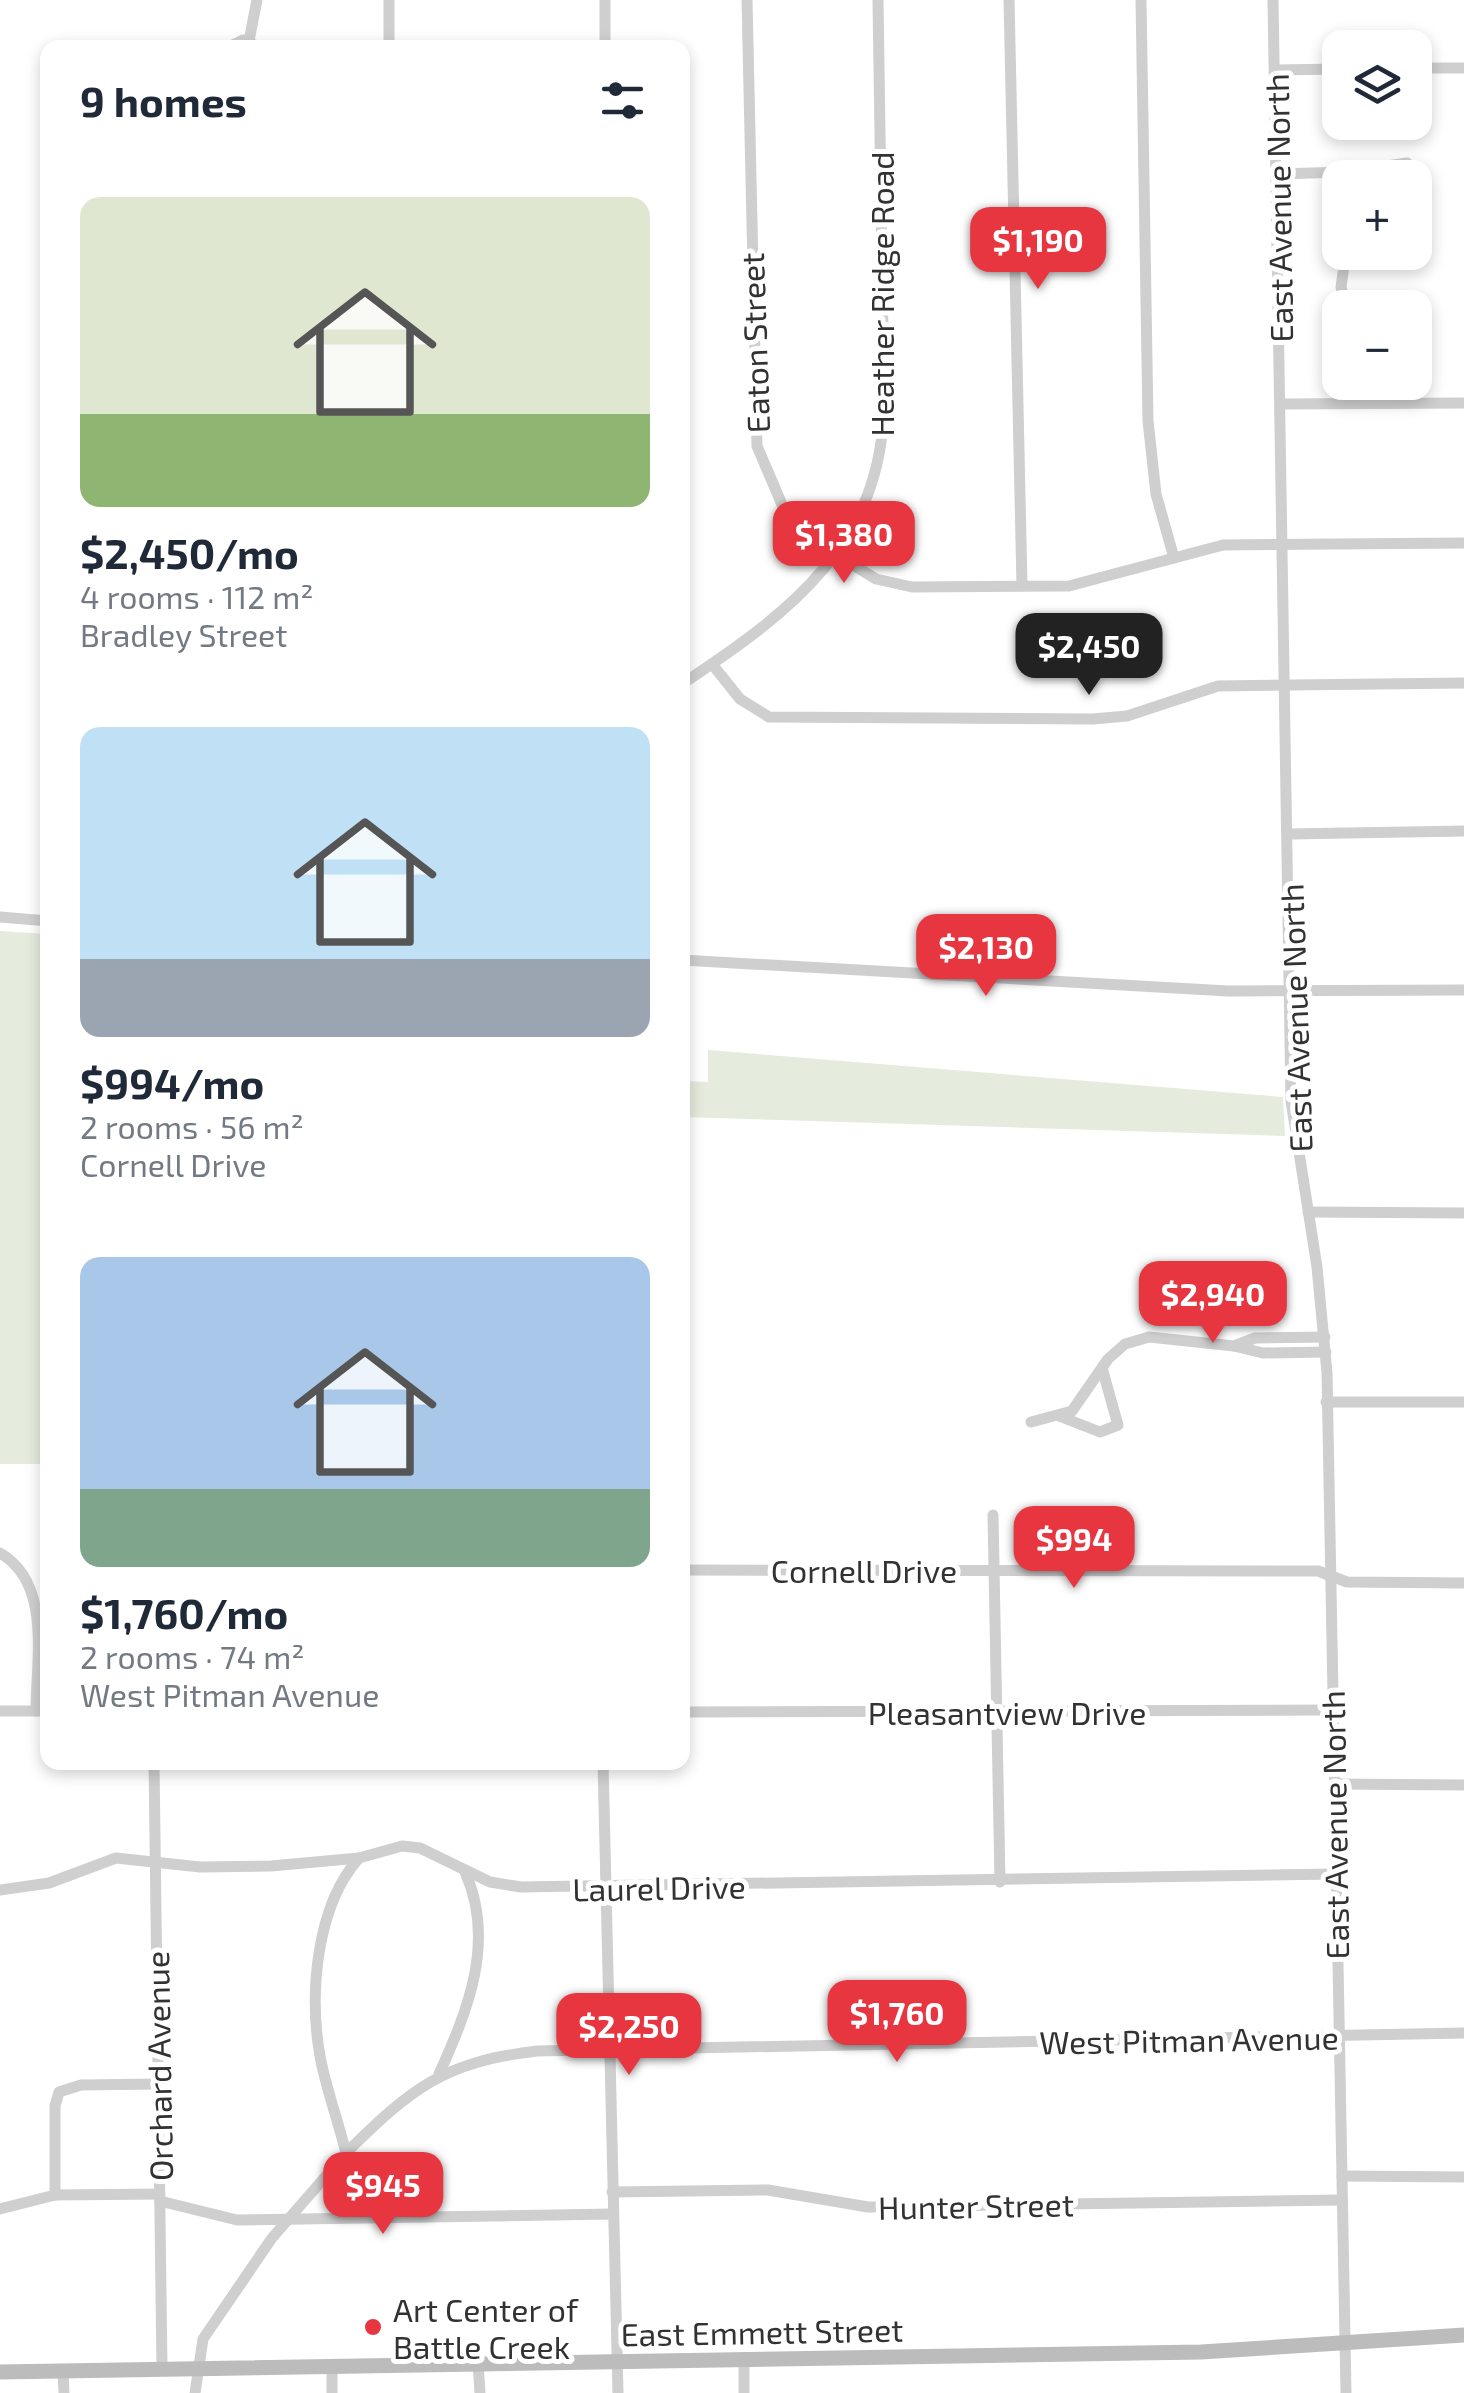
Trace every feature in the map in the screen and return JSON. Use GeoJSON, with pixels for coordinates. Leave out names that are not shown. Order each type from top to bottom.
{"type":"FeatureCollection","features":[{"type":"Feature","properties":{"kind":"street"},"geometry":{"type":"LineString","coordinates":[[255,40],[257,0]]}},
{"type":"Feature","properties":{"kind":"street"},"geometry":{"type":"LineString","coordinates":[[389,0],[389,40]]}},
{"type":"Feature","properties":{"kind":"street"},"geometry":{"type":"LineString","coordinates":[[605,0],[605,40]]}},
{"type":"Feature","properties":{"kind":"street","name":"Eaton Street"},"geometry":{"type":"LineString","coordinates":[[747,0],[757,446],[783,507],[806,536],[834,557],[876,579],[912,587],[1069,586],[1222,545],[1464,543]]}},
{"type":"Feature","properties":{"kind":"street","name":"Heather Ridge Road"},"geometry":{"type":"LineString","coordinates":[[690,679],[778,617],[834,557],[864,510],[884,438],[878,0]]}},
{"type":"Feature","properties":{"kind":"street"},"geometry":{"type":"LineString","coordinates":[[1009,0],[1022,586]]}},
{"type":"Feature","properties":{"kind":"street"},"geometry":{"type":"LineString","coordinates":[[1141,0],[1148,421],[1156,494],[1174,558]]}},
{"type":"Feature","properties":{"kind":"street","name":"East Avenue North"},"geometry":{"type":"LineString","coordinates":[[1273,0],[1291,1101],[1326,1352],[1346,2393]]}},
{"type":"Feature","properties":{"kind":"street"},"geometry":{"type":"LineString","coordinates":[[1432,68],[1464,68]]}},
{"type":"Feature","properties":{"kind":"street"},"geometry":{"type":"LineString","coordinates":[[1274,70],[1322,69]]}},
{"type":"Feature","properties":{"kind":"street"},"geometry":{"type":"LineString","coordinates":[[1276,174],[1322,175]]}},
{"type":"Feature","properties":{"kind":"street"},"geometry":{"type":"LineString","coordinates":[[1282,404],[1464,402]]}},
{"type":"Feature","properties":{"kind":"street"},"geometry":{"type":"LineString","coordinates":[[712,664],[740,700],[769,717],[1093,719],[1127,716],[1218,686],[1464,683]]}},
{"type":"Feature","properties":{"kind":"street"},"geometry":{"type":"LineString","coordinates":[[1289,834],[1464,831]]}},
{"type":"Feature","properties":{"kind":"street"},"geometry":{"type":"LineString","coordinates":[[0,917],[40,920]]}},
{"type":"Feature","properties":{"kind":"street"},"geometry":{"type":"LineString","coordinates":[[690,960],[1290,992],[1464,990]]}},
{"type":"Feature","properties":{"kind":"street"},"geometry":{"type":"LineString","coordinates":[[1308,1212],[1464,1213]]}},
{"type":"Feature","properties":{"kind":"street"},"geometry":{"type":"LineString","coordinates":[[1031,1422],[1072,1411],[1102,1368],[1125,1344],[1148,1337],[1263,1352],[1326,1352]]}},
{"type":"Feature","properties":{"kind":"street"},"geometry":{"type":"LineString","coordinates":[[1234,1346],[1255,1338],[1325,1337]]}},
{"type":"Feature","properties":{"kind":"street"},"geometry":{"type":"LineString","coordinates":[[1059,1416],[1100,1432],[1118,1425],[1102,1368]]}},
{"type":"Feature","properties":{"kind":"street"},"geometry":{"type":"LineString","coordinates":[[1326,1402],[1464,1402]]}},
{"type":"Feature","properties":{"kind":"street"},"geometry":{"type":"LineString","coordinates":[[993,1515],[1000,1882]]}},
{"type":"Feature","properties":{"kind":"street"},"geometry":{"type":"LineString","coordinates":[[0,1554],[18,1565],[35,1593],[40,1677]]}},
{"type":"Feature","properties":{"kind":"street","name":"Cornell Drive"},"geometry":{"type":"LineString","coordinates":[[690,1570],[1318,1571],[1347,1582],[1464,1583]]}},
{"type":"Feature","properties":{"kind":"street","name":"Pleasantview Drive"},"geometry":{"type":"LineString","coordinates":[[690,1712],[1332,1710]]}},
{"type":"Feature","properties":{"kind":"street"},"geometry":{"type":"LineString","coordinates":[[0,1711],[40,1711]]}},
{"type":"Feature","properties":{"kind":"street","name":"Orchard Avenue"},"geometry":{"type":"LineString","coordinates":[[154,1770],[162,2369]]}},
{"type":"Feature","properties":{"kind":"street"},"geometry":{"type":"LineString","coordinates":[[603,1770],[618,2393]]}},
{"type":"Feature","properties":{"kind":"street"},"geometry":{"type":"LineString","coordinates":[[1334,1784],[1464,1785]]}},
{"type":"Feature","properties":{"kind":"street","name":"Laurel Drive"},"geometry":{"type":"LineString","coordinates":[[0,1890],[49,1883],[95,1862],[156,1860],[200,1867],[253,1866],[359,1858],[402,1846],[420,1848],[464,1872],[521,1887],[1335,1874]]}},
{"type":"Feature","properties":{"kind":"street"},"geometry":{"type":"LineString","coordinates":[[346,2153],[319,2052],[316,2000],[321,1944],[338,1889],[359,1858]]}},
{"type":"Feature","properties":{"kind":"street"},"geometry":{"type":"LineString","coordinates":[[439,2074],[475,1979],[478,1919],[464,1872]]}},
{"type":"Feature","properties":{"kind":"street","name":"West Pitman Avenue"},"geometry":{"type":"LineString","coordinates":[[196,2368],[202,2339],[289,2216],[346,2153],[439,2074],[504,2055],[1464,2034]]}},
{"type":"Feature","properties":{"kind":"street"},"geometry":{"type":"LineString","coordinates":[[55,2196],[55,2106],[59,2092],[81,2085],[158,2084]]}},
{"type":"Feature","properties":{"kind":"street"},"geometry":{"type":"LineString","coordinates":[[1342,2176],[1464,2177]]}},
{"type":"Feature","properties":{"kind":"street","name":"Hunter Street"},"geometry":{"type":"LineString","coordinates":[[612,2192],[768,2190],[868,2207],[1341,2200]]}},
{"type":"Feature","properties":{"kind":"street"},"geometry":{"type":"LineString","coordinates":[[0,2208],[55,2196],[160,2197],[222,2219],[612,2214]]}},
{"type":"Feature","properties":{"kind":"street","name":"East Emmett Street"},"geometry":{"type":"LineString","coordinates":[[0,2372],[1201,2352],[1464,2335]]}},
{"type":"Feature","properties":{"kind":"street"},"geometry":{"type":"LineString","coordinates":[[744,2358],[744,2393]]}},
{"type":"Feature","properties":{"kind":"street"},"geometry":{"type":"LineString","coordinates":[[478,2363],[480,2393]]}},
{"type":"Feature","properties":{"kind":"street"},"geometry":{"type":"LineString","coordinates":[[332,2366],[332,2393]]}},
{"type":"Feature","properties":{"kind":"street"},"geometry":{"type":"LineString","coordinates":[[195,2393],[196,2368]]}},
{"type":"Feature","properties":{"kind":"street"},"geometry":{"type":"LineString","coordinates":[[64,2371],[64,2393]]}},
{"type":"Feature","properties":{"kind":"shaded area"},"geometry":{"type":"Polygon","coordinates":[[[0,931],[40,934],[40,1464],[0,1464],[0,931]]]}},
{"type":"Feature","properties":{"kind":"shaded area"},"geometry":{"type":"Polygon","coordinates":[[[708,1050],[1283,1097],[1285,1136],[690,1117],[690,1081],[708,1082],[708,1050]]]}},
{"type":"Feature","properties":{"kind":"place","name":"Art Center of Battle Creek"},"geometry":{"type":"Point","coordinates":[373,2327]}}]}
